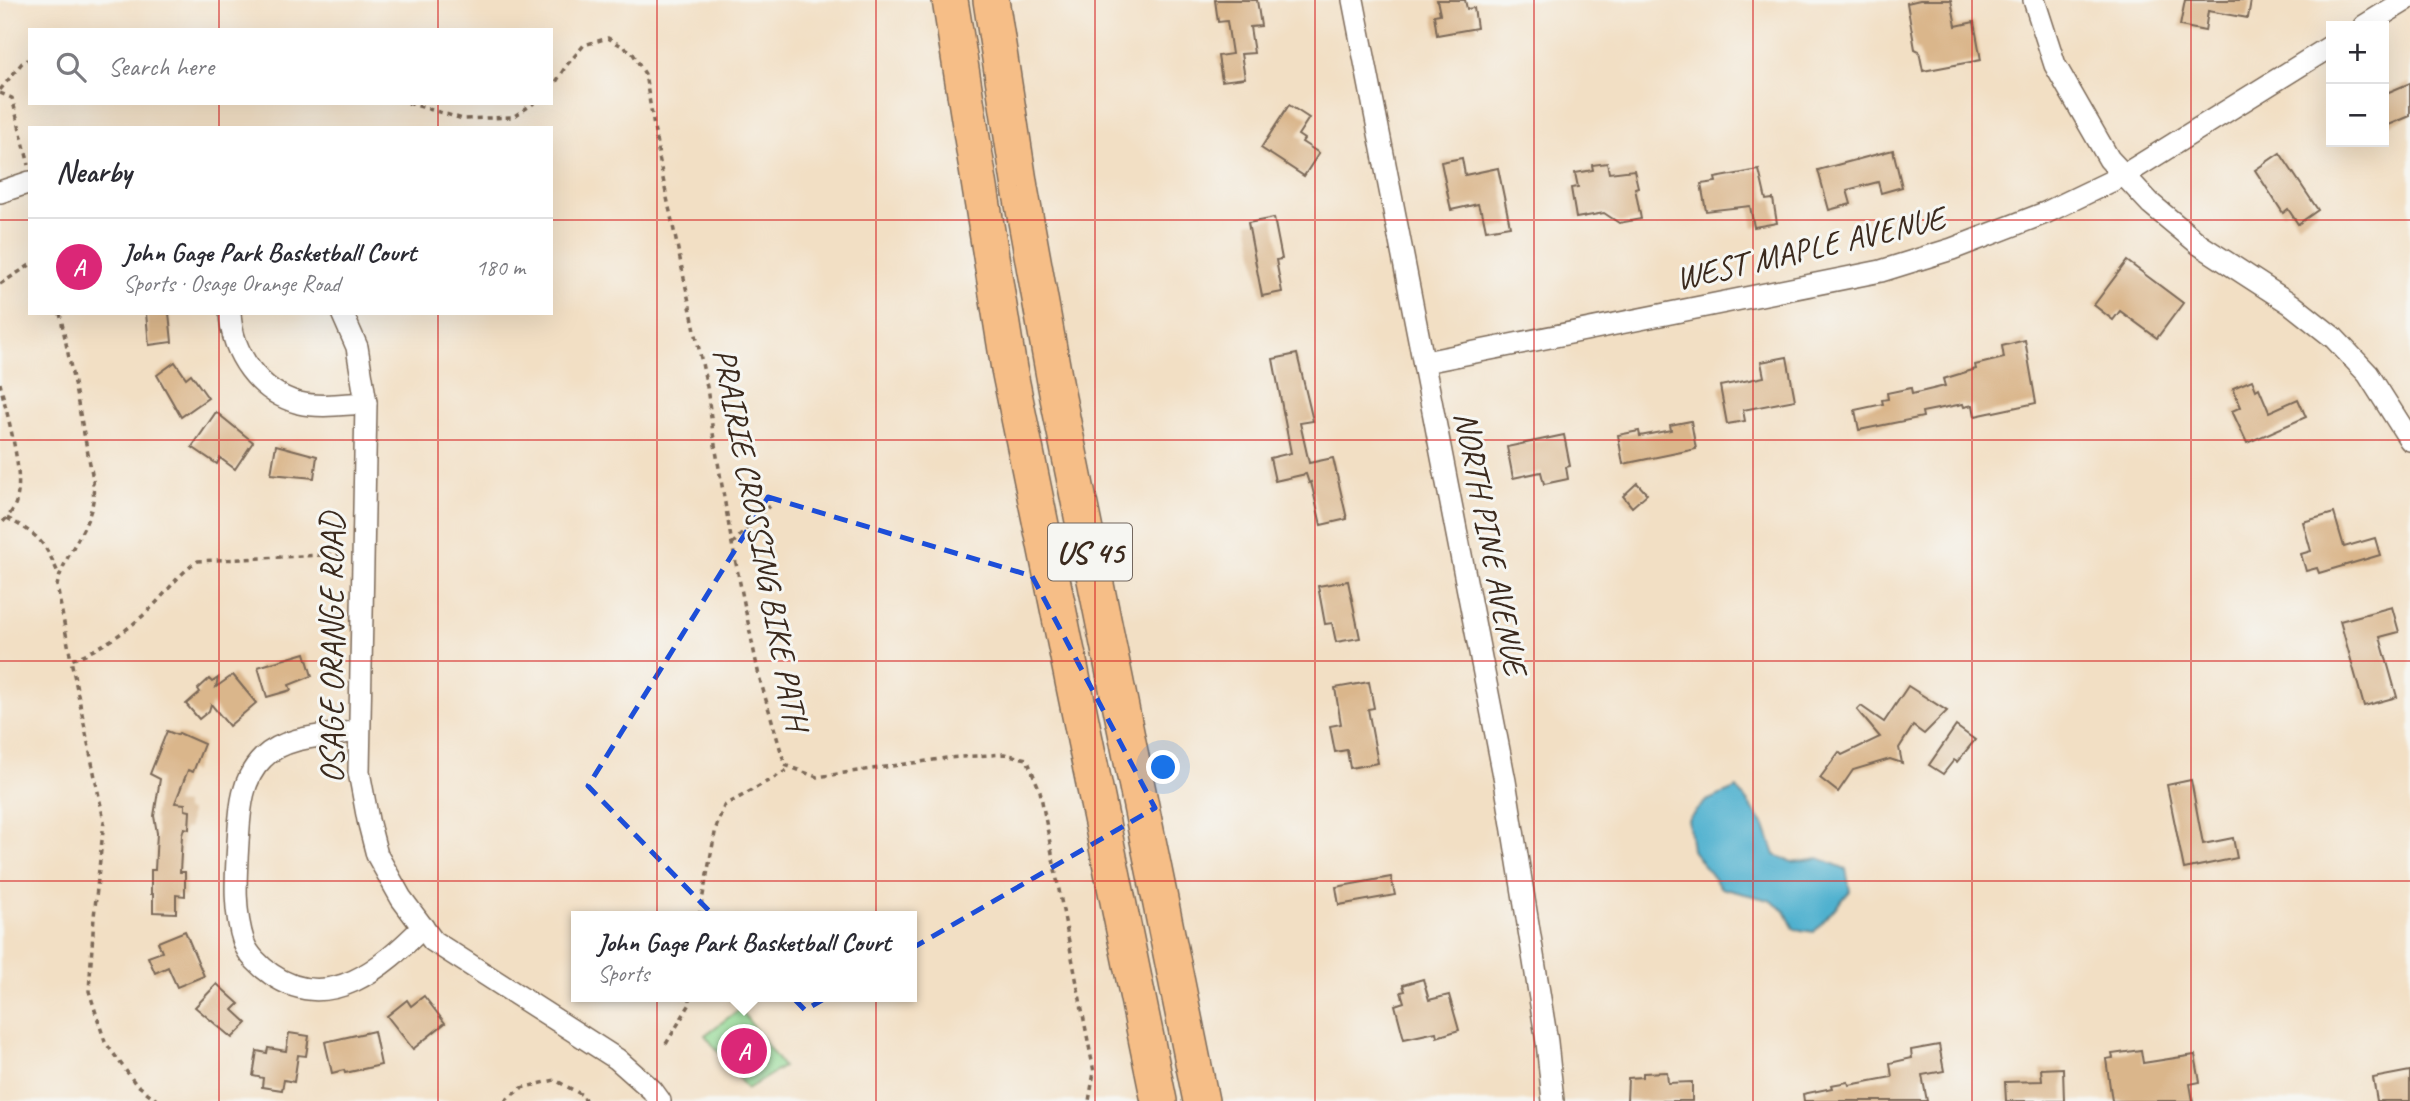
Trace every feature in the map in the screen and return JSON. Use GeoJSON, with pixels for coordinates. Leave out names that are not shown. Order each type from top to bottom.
{"type":"FeatureCollection","features":[{"type":"Feature","properties":{"kind":"main road","name":"US 45"},"geometry":{"type":"LineString","coordinates":[[950,0],[1009,369],[1159,1101]]}},
{"type":"Feature","properties":{"kind":"main road","name":"US 45"},"geometry":{"type":"LineString","coordinates":[[991,0],[1020,188],[1057,393],[1201,1101]]}},
{"type":"Feature","properties":{"kind":"street","name":"NORTH PINE AVENUE"},"geometry":{"type":"LineString","coordinates":[[1353,0],[1504,781],[1547,1042],[1553,1101]]}},
{"type":"Feature","properties":{"kind":"street"},"geometry":{"type":"LineString","coordinates":[[2034,0],[2055,65],[2109,159],[2151,204],[2200,246],[2291,304],[2334,338],[2368,374],[2410,440]]}},
{"type":"Feature","properties":{"kind":"street"},"geometry":{"type":"LineString","coordinates":[[2372,21],[2406,0]]}},
{"type":"Feature","properties":{"kind":"street","name":"WEST MAPLE AVENUE"},"geometry":{"type":"LineString","coordinates":[[1425,362],[1881,271],[1952,249],[2045,213],[2124,175],[2326,49]]}},
{"type":"Feature","properties":{"kind":"street"},"geometry":{"type":"LineString","coordinates":[[0,192],[28,183]]}},
{"type":"Feature","properties":{"kind":"street"},"geometry":{"type":"LineString","coordinates":[[230,315],[241,358],[258,379],[277,394],[301,403],[366,402]]}},
{"type":"Feature","properties":{"kind":"street","name":"OSAGE ORANGE ROAD"},"geometry":{"type":"LineString","coordinates":[[343,315],[357,347],[366,402],[359,772],[377,855],[401,898],[433,941],[617,1059],[652,1090],[660,1101]]}},
{"type":"Feature","properties":{"kind":"street"},"geometry":{"type":"LineString","coordinates":[[359,732],[306,738],[279,746],[262,758],[250,775],[241,801],[236,873],[236,912],[245,946],[262,967],[282,982],[305,988],[331,989],[358,981],[391,959],[423,928]]}},
{"type":"Feature","properties":{"kind":"path","name":"PRAIRIE CROSSING BIKE PATH"},"geometry":{"type":"LineString","coordinates":[[553,87],[584,45],[608,38],[632,52],[645,74],[662,174],[707,387],[732,544],[759,676],[785,765],[817,777],[947,758],[1004,754],[1027,759],[1040,791],[1094,1072],[1089,1101]]}},
{"type":"Feature","properties":{"kind":"path"},"geometry":{"type":"LineString","coordinates":[[28,60],[22,62],[0,91],[12,98],[28,166]]}},
{"type":"Feature","properties":{"kind":"path"},"geometry":{"type":"LineString","coordinates":[[415,105],[463,119],[513,117],[531,105]]}},
{"type":"Feature","properties":{"kind":"path"},"geometry":{"type":"LineString","coordinates":[[0,284],[28,266]]}},
{"type":"Feature","properties":{"kind":"path"},"geometry":{"type":"LineString","coordinates":[[60,315],[93,479],[93,500],[87,519],[59,575],[57,586],[104,821],[93,916],[89,991],[105,1042],[135,1083],[158,1101]]}},
{"type":"Feature","properties":{"kind":"path"},"geometry":{"type":"LineString","coordinates":[[0,383],[19,479],[18,496],[13,511],[0,526]]}},
{"type":"Feature","properties":{"kind":"path"},"geometry":{"type":"LineString","coordinates":[[732,544],[769,506]]}},
{"type":"Feature","properties":{"kind":"path"},"geometry":{"type":"LineString","coordinates":[[7,518],[31,530],[59,575]]}},
{"type":"Feature","properties":{"kind":"path"},"geometry":{"type":"LineString","coordinates":[[71,660],[94,651],[126,630],[152,607],[178,575],[198,561],[362,554]]}},
{"type":"Feature","properties":{"kind":"path"},"geometry":{"type":"LineString","coordinates":[[700,911],[716,828],[724,806],[791,768]]}},
{"type":"Feature","properties":{"kind":"path"},"geometry":{"type":"LineString","coordinates":[[666,1044],[690,1002]]}},
{"type":"Feature","properties":{"kind":"path"},"geometry":{"type":"LineString","coordinates":[[505,1101],[522,1088],[555,1080],[584,1096],[585,1101]]}},
{"type":"Feature","properties":{"kind":"highlighted area"},"geometry":{"type":"Polygon","coordinates":[[[768,497],[1032,576],[1155,808],[805,1010],[588,786],[768,497]]]}},
{"type":"Feature","properties":{"kind":"green space"},"geometry":{"type":"Polygon","coordinates":[[[740,1009],[783,1067],[747,1089],[705,1035],[740,1009]]]}},
{"type":"Feature","properties":{"kind":"water"},"geometry":{"type":"Polygon","coordinates":[[[1737,788],[1765,826],[1775,855],[1792,862],[1819,858],[1846,869],[1850,891],[1814,932],[1794,929],[1785,911],[1769,900],[1721,888],[1692,850],[1688,819],[1706,801],[1737,788]]]}},
{"type":"Feature","properties":{"kind":"building"},"geometry":{"type":"Polygon","coordinates":[[[1215,0],[1257,0],[1261,26],[1250,27],[1254,53],[1241,54],[1245,78],[1222,81],[1218,56],[1232,54],[1227,21],[1218,22],[1215,0]]]}},
{"type":"Feature","properties":{"kind":"building"},"geometry":{"type":"Polygon","coordinates":[[[1437,0],[1465,0],[1467,9],[1474,8],[1477,28],[1437,35],[1434,15],[1440,14],[1437,0]]]}},
{"type":"Feature","properties":{"kind":"building"},"geometry":{"type":"Polygon","coordinates":[[[1920,0],[1951,0],[1956,26],[1974,22],[1981,60],[1923,71],[1919,51],[1915,49],[1907,3],[1920,0]]]}},
{"type":"Feature","properties":{"kind":"building"},"geometry":{"type":"Polygon","coordinates":[[[2185,0],[2251,0],[2248,18],[2208,11],[2205,31],[2180,26],[2185,0]]]}},
{"type":"Feature","properties":{"kind":"building"},"geometry":{"type":"Polygon","coordinates":[[[2410,83],[2410,116],[2389,125],[2389,92],[2410,83]]]}},
{"type":"Feature","properties":{"kind":"building"},"geometry":{"type":"Polygon","coordinates":[[[1289,105],[1309,118],[1298,135],[1304,139],[1302,142],[1319,153],[1304,176],[1261,148],[1289,105]]]}},
{"type":"Feature","properties":{"kind":"building"},"geometry":{"type":"Polygon","coordinates":[[[1893,150],[1902,187],[1881,193],[1878,182],[1847,190],[1851,204],[1829,210],[1818,170],[1893,150]]]}},
{"type":"Feature","properties":{"kind":"building"},"geometry":{"type":"Polygon","coordinates":[[[2280,153],[2318,210],[2298,224],[2288,209],[2283,213],[2255,170],[2280,153]]]}},
{"type":"Feature","properties":{"kind":"building"},"geometry":{"type":"Polygon","coordinates":[[[1462,158],[1465,175],[1498,168],[1510,226],[1486,230],[1478,204],[1451,210],[1441,162],[1462,158]]]}},
{"type":"Feature","properties":{"kind":"building"},"geometry":{"type":"Polygon","coordinates":[[[1607,163],[1609,173],[1634,170],[1641,219],[1619,223],[1604,213],[1576,218],[1571,188],[1578,187],[1575,173],[1593,170],[1592,165],[1607,163]]]}},
{"type":"Feature","properties":{"kind":"building"},"geometry":{"type":"Polygon","coordinates":[[[1759,170],[1766,200],[1773,199],[1777,223],[1754,227],[1750,206],[1706,211],[1701,184],[1716,182],[1715,178],[1759,170]]]}},
{"type":"Feature","properties":{"kind":"building"},"geometry":{"type":"Polygon","coordinates":[[[1274,218],[1282,259],[1276,260],[1282,292],[1262,296],[1248,223],[1274,218]]]}},
{"type":"Feature","properties":{"kind":"building"},"geometry":{"type":"Polygon","coordinates":[[[2127,261],[2183,303],[2157,338],[2120,311],[2113,320],[2094,305],[2127,261]]]}},
{"type":"Feature","properties":{"kind":"building"},"geometry":{"type":"Polygon","coordinates":[[[146,315],[169,315],[172,342],[149,345],[146,315]]]}},
{"type":"Feature","properties":{"kind":"building"},"geometry":{"type":"Polygon","coordinates":[[[2025,340],[2036,403],[1975,416],[1973,405],[1964,407],[1963,404],[1922,412],[1923,417],[1859,430],[1855,410],[1883,404],[1882,400],[1888,399],[1887,393],[1911,388],[1912,394],[1945,386],[1943,379],[1976,369],[1975,365],[2004,358],[2002,346],[2025,340]]]}},
{"type":"Feature","properties":{"kind":"building"},"geometry":{"type":"Polygon","coordinates":[[[1297,354],[1313,421],[1300,423],[1309,463],[1333,458],[1347,519],[1321,525],[1311,482],[1309,483],[1306,474],[1275,481],[1270,458],[1291,453],[1273,359],[1297,354]]]}},
{"type":"Feature","properties":{"kind":"building"},"geometry":{"type":"Polygon","coordinates":[[[1787,357],[1795,400],[1743,410],[1745,421],[1727,424],[1720,386],[1764,377],[1761,362],[1787,357]]]}},
{"type":"Feature","properties":{"kind":"building"},"geometry":{"type":"Polygon","coordinates":[[[175,362],[186,378],[191,374],[208,398],[181,417],[157,375],[175,362]]]}},
{"type":"Feature","properties":{"kind":"building"},"geometry":{"type":"Polygon","coordinates":[[[2252,380],[2256,390],[2259,388],[2269,412],[2298,399],[2306,417],[2247,443],[2232,411],[2241,407],[2233,388],[2252,380]]]}},
{"type":"Feature","properties":{"kind":"building"},"geometry":{"type":"Polygon","coordinates":[[[216,412],[253,442],[235,469],[220,458],[217,464],[192,447],[216,412]]]}},
{"type":"Feature","properties":{"kind":"building"},"geometry":{"type":"Polygon","coordinates":[[[1691,421],[1696,449],[1623,464],[1618,435],[1639,431],[1640,436],[1671,430],[1670,425],[1691,421]]]}},
{"type":"Feature","properties":{"kind":"building"},"geometry":{"type":"Polygon","coordinates":[[[1564,435],[1570,466],[1566,467],[1568,479],[1544,484],[1541,472],[1513,478],[1507,447],[1564,435]]]}},
{"type":"Feature","properties":{"kind":"building"},"geometry":{"type":"Polygon","coordinates":[[[276,445],[317,456],[314,478],[271,474],[276,445]]]}},
{"type":"Feature","properties":{"kind":"building"},"geometry":{"type":"Polygon","coordinates":[[[1637,483],[1647,494],[1632,507],[1623,496],[1637,483]]]}},
{"type":"Feature","properties":{"kind":"building"},"geometry":{"type":"Polygon","coordinates":[[[2334,513],[2344,547],[2375,538],[2380,555],[2319,573],[2317,568],[2306,571],[2301,554],[2311,551],[2303,522],[2334,513]]]}},
{"type":"Feature","properties":{"kind":"building"},"geometry":{"type":"Polygon","coordinates":[[[1348,581],[1360,638],[1336,642],[1332,623],[1325,624],[1318,586],[1348,581]]]}},
{"type":"Feature","properties":{"kind":"building"},"geometry":{"type":"Polygon","coordinates":[[[2392,607],[2399,632],[2380,637],[2397,697],[2364,706],[2340,621],[2392,607]]]}},
{"type":"Feature","properties":{"kind":"building"},"geometry":{"type":"Polygon","coordinates":[[[305,653],[312,676],[289,685],[291,690],[267,697],[258,667],[305,653]]]}},
{"type":"Feature","properties":{"kind":"building"},"geometry":{"type":"Polygon","coordinates":[[[233,675],[256,703],[229,726],[211,704],[209,711],[199,719],[186,704],[200,692],[198,689],[209,679],[212,682],[218,678],[216,687],[233,675]]]}},
{"type":"Feature","properties":{"kind":"building"},"geometry":{"type":"Polygon","coordinates":[[[1369,682],[1374,708],[1368,709],[1378,763],[1350,768],[1347,750],[1335,752],[1330,726],[1341,724],[1335,688],[1369,682]]]}},
{"type":"Feature","properties":{"kind":"building"},"geometry":{"type":"Polygon","coordinates":[[[1908,686],[1947,711],[1924,734],[1913,726],[1899,748],[1902,763],[1890,759],[1853,770],[1838,792],[1820,778],[1839,752],[1842,755],[1880,737],[1857,710],[1861,706],[1884,722],[1908,686]]]}},
{"type":"Feature","properties":{"kind":"building"},"geometry":{"type":"Polygon","coordinates":[[[1956,726],[1975,740],[1943,774],[1929,765],[1956,726]]]}},
{"type":"Feature","properties":{"kind":"building"},"geometry":{"type":"Polygon","coordinates":[[[167,731],[204,744],[193,772],[188,770],[175,803],[185,804],[185,810],[190,811],[189,829],[184,828],[182,835],[180,872],[185,872],[185,896],[176,895],[176,913],[153,912],[151,894],[151,870],[155,870],[157,833],[154,816],[160,779],[150,774],[167,731]]]}},
{"type":"Feature","properties":{"kind":"building"},"geometry":{"type":"Polygon","coordinates":[[[2191,780],[2203,844],[2233,838],[2237,858],[2184,869],[2167,785],[2191,780]]]}},
{"type":"Feature","properties":{"kind":"building"},"geometry":{"type":"Polygon","coordinates":[[[1391,877],[1395,895],[1339,905],[1336,887],[1391,877]]]}},
{"type":"Feature","properties":{"kind":"building"},"geometry":{"type":"Polygon","coordinates":[[[185,931],[204,976],[177,987],[168,967],[155,973],[148,957],[162,952],[158,942],[185,931]]]}},
{"type":"Feature","properties":{"kind":"building"},"geometry":{"type":"Polygon","coordinates":[[[1423,979],[1429,1000],[1449,995],[1459,1030],[1437,1037],[1436,1032],[1404,1039],[1395,1005],[1404,1002],[1401,992],[1405,991],[1403,985],[1423,979]]]}},
{"type":"Feature","properties":{"kind":"building"},"geometry":{"type":"Polygon","coordinates":[[[217,984],[239,1004],[233,1010],[247,1023],[232,1038],[195,1007],[217,984]]]}},
{"type":"Feature","properties":{"kind":"building"},"geometry":{"type":"Polygon","coordinates":[[[424,996],[445,1023],[413,1049],[387,1016],[407,1000],[411,1006],[424,996]]]}},
{"type":"Feature","properties":{"kind":"building"},"geometry":{"type":"Polygon","coordinates":[[[374,1031],[381,1065],[332,1073],[325,1042],[374,1031]]]}},
{"type":"Feature","properties":{"kind":"building"},"geometry":{"type":"Polygon","coordinates":[[[289,1033],[309,1036],[306,1056],[298,1055],[294,1082],[284,1080],[282,1090],[262,1087],[263,1078],[253,1076],[257,1051],[267,1053],[268,1048],[286,1051],[289,1033]]]}},
{"type":"Feature","properties":{"kind":"building"},"geometry":{"type":"Polygon","coordinates":[[[1939,1045],[1944,1071],[1922,1075],[1927,1101],[1804,1101],[1803,1094],[1832,1088],[1831,1085],[1848,1082],[1849,1085],[1892,1077],[1890,1063],[1912,1058],[1911,1050],[1939,1045]]]}},
{"type":"Feature","properties":{"kind":"building"},"geometry":{"type":"Polygon","coordinates":[[[2141,1050],[2143,1063],[2195,1055],[2200,1082],[2190,1084],[2193,1101],[2112,1101],[2106,1059],[2113,1058],[2112,1054],[2141,1050]]]}},
{"type":"Feature","properties":{"kind":"building"},"geometry":{"type":"Polygon","coordinates":[[[2063,1068],[2064,1101],[2006,1101],[2005,1082],[2042,1081],[2041,1069],[2063,1068]]]}},
{"type":"Feature","properties":{"kind":"building"},"geometry":{"type":"Polygon","coordinates":[[[2410,1071],[2410,1101],[2377,1101],[2373,1078],[2410,1071]]]}},
{"type":"Feature","properties":{"kind":"building"},"geometry":{"type":"Polygon","coordinates":[[[1667,1072],[1668,1083],[1692,1082],[1692,1101],[1627,1101],[1628,1078],[1643,1077],[1643,1073],[1667,1072]]]}},
{"type":"Feature","properties":{"kind":"place","name":"John Gage Park Basketball Court"},"geometry":{"type":"Point","coordinates":[744,1051]}}]}
